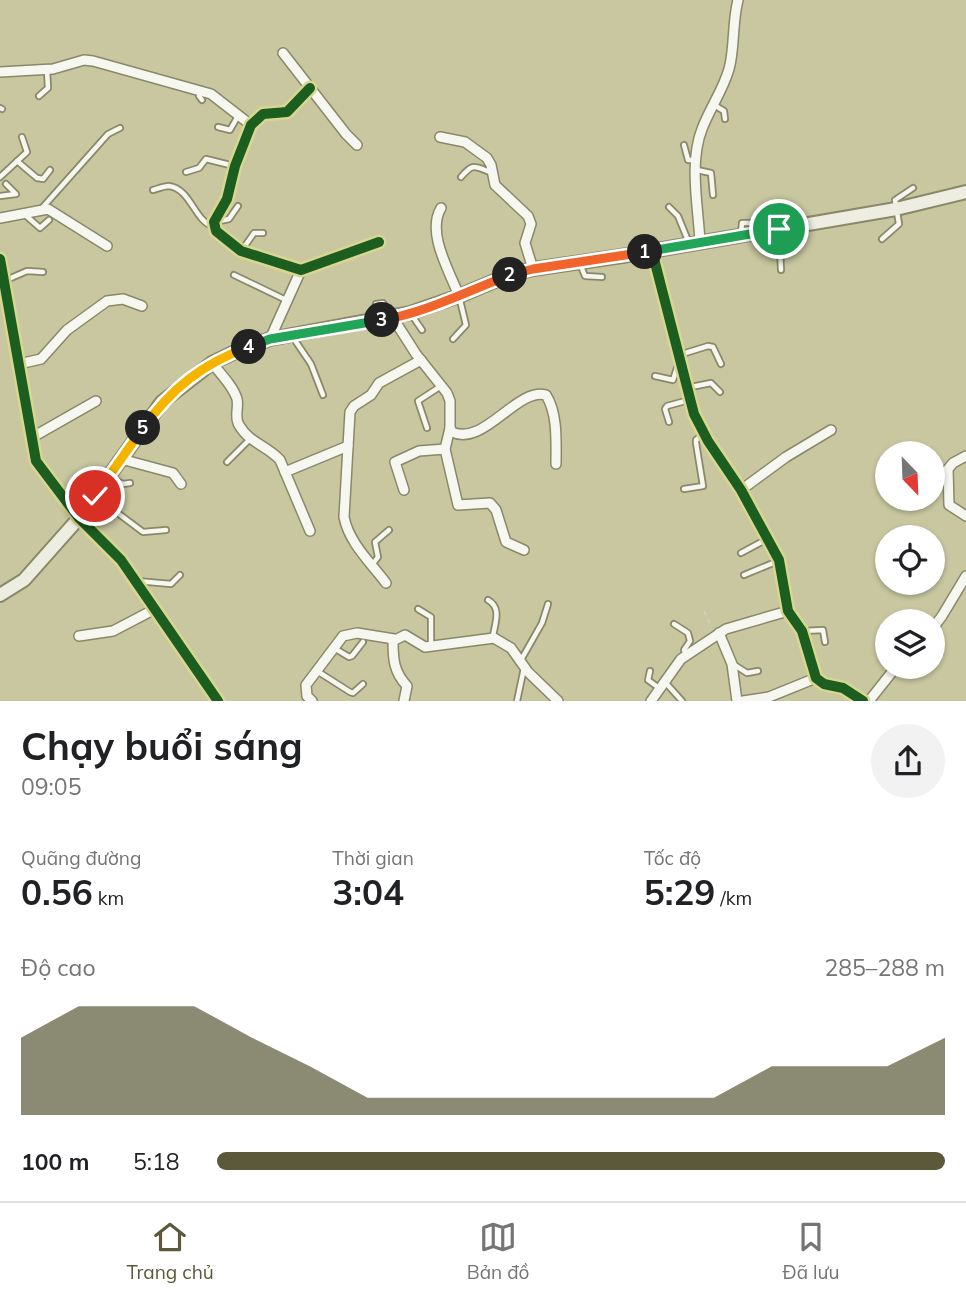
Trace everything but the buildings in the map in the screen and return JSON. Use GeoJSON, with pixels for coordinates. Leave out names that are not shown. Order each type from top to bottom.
{"type":"FeatureCollection","features":[{"type":"Feature","properties":{"kind":"main road"},"geometry":{"type":"LineString","coordinates":[[0,595],[24,580],[79,518],[162,402],[212,362],[270,339],[393,318],[459,296],[509,275],[533,269],[896,209],[966,192]]}},
{"type":"Feature","properties":{"kind":"street"},"geometry":{"type":"LineString","coordinates":[[695,242],[696,165],[702,129],[729,69],[738,0]]}},
{"type":"Feature","properties":{"kind":"street"},"geometry":{"type":"LineString","coordinates":[[283,53],[346,134],[358,145]]}},
{"type":"Feature","properties":{"kind":"street"},"geometry":{"type":"LineString","coordinates":[[0,72],[47,69],[84,60],[93,61],[220,100],[251,125]]}},
{"type":"Feature","properties":{"kind":"street"},"geometry":{"type":"LineString","coordinates":[[310,88],[288,113],[263,114],[251,125],[235,166],[229,194],[214,224],[216,232],[242,251],[301,270],[379,242]]}},
{"type":"Feature","properties":{"kind":"street"},"geometry":{"type":"LineString","coordinates":[[440,137],[465,142],[487,158],[495,184],[530,220],[525,243],[533,269]]}},
{"type":"Feature","properties":{"kind":"street"},"geometry":{"type":"LineString","coordinates":[[441,208],[437,215],[439,241],[459,296]]}},
{"type":"Feature","properties":{"kind":"street"},"geometry":{"type":"LineString","coordinates":[[0,218],[42,209],[55,211],[107,246]]}},
{"type":"Feature","properties":{"kind":"street"},"geometry":{"type":"LineString","coordinates":[[652,251],[689,400],[703,434],[741,490],[779,560],[788,611],[802,631],[816,678],[824,684],[843,688],[863,701]]}},
{"type":"Feature","properties":{"kind":"street"},"geometry":{"type":"LineString","coordinates":[[0,259],[36,461],[79,518],[113,551],[136,581],[218,701]]}},
{"type":"Feature","properties":{"kind":"street"},"geometry":{"type":"LineString","coordinates":[[270,339],[301,270]]}},
{"type":"Feature","properties":{"kind":"street"},"geometry":{"type":"LineString","coordinates":[[19,364],[41,359],[67,330],[107,301],[123,299],[142,306]]}},
{"type":"Feature","properties":{"kind":"street"},"geometry":{"type":"LineString","coordinates":[[393,318],[442,385],[450,401],[450,428],[445,449],[458,505],[489,503],[496,510],[506,542],[524,550]]}},
{"type":"Feature","properties":{"kind":"street"},"geometry":{"type":"LineString","coordinates":[[386,583],[351,537],[344,517],[351,408],[368,398],[383,379],[421,359]]}},
{"type":"Feature","properties":{"kind":"street"},"geometry":{"type":"LineString","coordinates":[[212,362],[235,393],[238,404],[237,422],[250,439],[275,454],[310,531]]}},
{"type":"Feature","properties":{"kind":"street"},"geometry":{"type":"LineString","coordinates":[[450,428],[457,435],[475,432],[541,393],[550,404],[555,430],[556,464]]}},
{"type":"Feature","properties":{"kind":"street"},"geometry":{"type":"LineString","coordinates":[[31,438],[96,401]]}},
{"type":"Feature","properties":{"kind":"street"},"geometry":{"type":"LineString","coordinates":[[741,490],[792,453],[831,430]]}},
{"type":"Feature","properties":{"kind":"street"},"geometry":{"type":"LineString","coordinates":[[285,472],[348,446]]}},
{"type":"Feature","properties":{"kind":"street"},"geometry":{"type":"LineString","coordinates":[[404,491],[395,462],[419,451],[445,449]]}},
{"type":"Feature","properties":{"kind":"street"},"geometry":{"type":"LineString","coordinates":[[966,456],[950,466],[947,472],[949,505],[966,516]]}},
{"type":"Feature","properties":{"kind":"street"},"geometry":{"type":"LineString","coordinates":[[121,459],[173,473],[181,484]]}},
{"type":"Feature","properties":{"kind":"street"},"geometry":{"type":"LineString","coordinates":[[945,609],[966,576]]}},
{"type":"Feature","properties":{"kind":"street"},"geometry":{"type":"LineString","coordinates":[[79,636],[113,631],[155,609]]}},
{"type":"Feature","properties":{"kind":"street"},"geometry":{"type":"LineString","coordinates":[[651,701],[686,656],[718,634],[733,625],[788,611]]}},
{"type":"Feature","properties":{"kind":"street"},"geometry":{"type":"LineString","coordinates":[[312,701],[305,690],[306,685],[343,636],[354,634],[394,639],[405,635],[425,647],[492,637],[511,648],[522,664],[558,701]]}},
{"type":"Feature","properties":{"kind":"street"},"geometry":{"type":"LineString","coordinates":[[718,634],[732,664],[737,701]]}},
{"type":"Feature","properties":{"kind":"street"},"geometry":{"type":"LineString","coordinates":[[394,639],[394,668],[408,688],[404,701]]}},
{"type":"Feature","properties":{"kind":"street"},"geometry":{"type":"LineString","coordinates":[[743,701],[769,697],[816,678]]}},
{"type":"Feature","properties":{"kind":"street"},"geometry":{"type":"LineString","coordinates":[[869,701],[886,679]]}},
{"type":"Feature","properties":{"kind":"lane"},"geometry":{"type":"LineString","coordinates":[[39,96],[49,86],[47,69]]}},
{"type":"Feature","properties":{"kind":"lane"},"geometry":{"type":"LineString","coordinates":[[713,105],[724,111],[725,119]]}},
{"type":"Feature","properties":{"kind":"lane"},"geometry":{"type":"LineString","coordinates":[[218,127],[230,130],[239,115]]}},
{"type":"Feature","properties":{"kind":"lane"},"geometry":{"type":"LineString","coordinates":[[42,209],[108,134],[120,128]]}},
{"type":"Feature","properties":{"kind":"lane"},"geometry":{"type":"LineString","coordinates":[[0,177],[28,150],[22,137]]}},
{"type":"Feature","properties":{"kind":"lane"},"geometry":{"type":"LineString","coordinates":[[684,145],[688,160],[711,173],[713,195]]}},
{"type":"Feature","properties":{"kind":"lane"},"geometry":{"type":"LineString","coordinates":[[186,172],[199,168],[206,159],[235,166]]}},
{"type":"Feature","properties":{"kind":"lane"},"geometry":{"type":"LineString","coordinates":[[17,161],[37,178],[43,179],[50,170]]}},
{"type":"Feature","properties":{"kind":"lane"},"geometry":{"type":"LineString","coordinates":[[461,177],[472,166],[491,172]]}},
{"type":"Feature","properties":{"kind":"lane"},"geometry":{"type":"LineString","coordinates":[[0,196],[16,194],[6,184]]}},
{"type":"Feature","properties":{"kind":"lane"},"geometry":{"type":"LineString","coordinates":[[153,190],[170,187],[181,192],[204,221],[214,224],[229,219],[238,206]]}},
{"type":"Feature","properties":{"kind":"lane"},"geometry":{"type":"LineString","coordinates":[[882,239],[899,224],[895,200],[913,188]]}},
{"type":"Feature","properties":{"kind":"lane"},"geometry":{"type":"LineString","coordinates":[[669,207],[695,242]]}},
{"type":"Feature","properties":{"kind":"lane"},"geometry":{"type":"LineString","coordinates":[[23,213],[40,228],[49,220]]}},
{"type":"Feature","properties":{"kind":"lane"},"geometry":{"type":"LineString","coordinates":[[741,236],[741,223],[751,223]]}},
{"type":"Feature","properties":{"kind":"lane"},"geometry":{"type":"LineString","coordinates":[[779,229],[781,270]]}},
{"type":"Feature","properties":{"kind":"lane"},"geometry":{"type":"LineString","coordinates":[[242,251],[254,233],[263,233]]}},
{"type":"Feature","properties":{"kind":"lane"},"geometry":{"type":"LineString","coordinates":[[580,262],[585,276],[602,277]]}},
{"type":"Feature","properties":{"kind":"lane"},"geometry":{"type":"LineString","coordinates":[[4,281],[27,271],[43,272]]}},
{"type":"Feature","properties":{"kind":"lane"},"geometry":{"type":"LineString","coordinates":[[234,275],[286,300]]}},
{"type":"Feature","properties":{"kind":"lane"},"geometry":{"type":"LineString","coordinates":[[453,339],[466,325],[459,296]]}},
{"type":"Feature","properties":{"kind":"lane"},"geometry":{"type":"LineString","coordinates":[[376,304],[383,303],[393,318]]}},
{"type":"Feature","properties":{"kind":"lane"},"geometry":{"type":"LineString","coordinates":[[410,313],[422,330]]}},
{"type":"Feature","properties":{"kind":"lane"},"geometry":{"type":"LineString","coordinates":[[292,335],[311,365],[323,395]]}},
{"type":"Feature","properties":{"kind":"lane"},"geometry":{"type":"LineString","coordinates":[[655,376],[673,380],[678,358],[708,346],[713,347],[721,364]]}},
{"type":"Feature","properties":{"kind":"lane"},"geometry":{"type":"LineString","coordinates":[[686,388],[711,383],[720,392]]}},
{"type":"Feature","properties":{"kind":"lane"},"geometry":{"type":"LineString","coordinates":[[427,428],[418,404],[419,398],[442,385]]}},
{"type":"Feature","properties":{"kind":"lane"},"geometry":{"type":"LineString","coordinates":[[669,422],[665,409],[689,400]]}},
{"type":"Feature","properties":{"kind":"lane"},"geometry":{"type":"LineString","coordinates":[[684,489],[703,486],[696,440],[703,434]]}},
{"type":"Feature","properties":{"kind":"lane"},"geometry":{"type":"LineString","coordinates":[[227,462],[250,439]]}},
{"type":"Feature","properties":{"kind":"lane"},"geometry":{"type":"LineString","coordinates":[[109,477],[123,484],[130,483]]}},
{"type":"Feature","properties":{"kind":"lane"},"geometry":{"type":"LineString","coordinates":[[95,496],[143,532],[166,530]]}},
{"type":"Feature","properties":{"kind":"lane"},"geometry":{"type":"LineString","coordinates":[[372,565],[377,557],[375,542],[389,530]]}},
{"type":"Feature","properties":{"kind":"lane"},"geometry":{"type":"LineString","coordinates":[[741,553],[768,539]]}},
{"type":"Feature","properties":{"kind":"lane"},"geometry":{"type":"LineString","coordinates":[[744,575],[779,560]]}},
{"type":"Feature","properties":{"kind":"lane"},"geometry":{"type":"LineString","coordinates":[[136,581],[171,584],[180,575]]}},
{"type":"Feature","properties":{"kind":"lane"},"geometry":{"type":"LineString","coordinates":[[488,600],[495,604],[497,609],[492,637]]}},
{"type":"Feature","properties":{"kind":"lane"},"geometry":{"type":"LineString","coordinates":[[517,701],[522,664],[548,604]]}},
{"type":"Feature","properties":{"kind":"lane"},"geometry":{"type":"LineString","coordinates":[[418,609],[429,613],[433,621],[430,647]]}},
{"type":"Feature","properties":{"kind":"lane"},"geometry":{"type":"LineString","coordinates":[[674,624],[688,633],[690,641],[684,650],[686,656]]}},
{"type":"Feature","properties":{"kind":"lane"},"geometry":{"type":"LineString","coordinates":[[802,631],[822,630],[825,642]]}},
{"type":"Feature","properties":{"kind":"lane"},"geometry":{"type":"LineString","coordinates":[[334,648],[349,657],[363,642]]}},
{"type":"Feature","properties":{"kind":"lane"},"geometry":{"type":"LineString","coordinates":[[732,664],[747,673],[758,671]]}},
{"type":"Feature","properties":{"kind":"lane"},"geometry":{"type":"LineString","coordinates":[[316,671],[351,692],[363,684]]}},
{"type":"Feature","properties":{"kind":"lane"},"geometry":{"type":"LineString","coordinates":[[650,671],[648,680],[662,685],[682,701]]}},
{"type":"Feature","properties":{"kind":"path"},"geometry":{"type":"LineString","coordinates":[[704,611],[718,634]]}},
{"type":"Feature","properties":{"kind":"cycle path"},"geometry":{"type":"LineString","coordinates":[[310,88],[287,112],[263,114],[251,125],[235,166],[227,199],[214,222],[216,231],[241,251],[301,270],[379,242]]}},
{"type":"Feature","properties":{"kind":"cycle path"},"geometry":{"type":"LineString","coordinates":[[652,251],[694,414],[708,441],[741,490],[779,560],[788,611],[802,631],[816,678],[824,684],[843,688],[863,701]]}},
{"type":"Feature","properties":{"kind":"cycle path"},"geometry":{"type":"LineString","coordinates":[[0,259],[36,461],[79,518],[121,560],[218,701]]}},
{"type":"Feature","properties":{"kind":"route"},"geometry":{"type":"LineString","coordinates":[[95,496],[162,402],[212,362],[237,351],[270,339],[393,318],[459,296],[509,275],[533,269],[779,229]]}}]}
